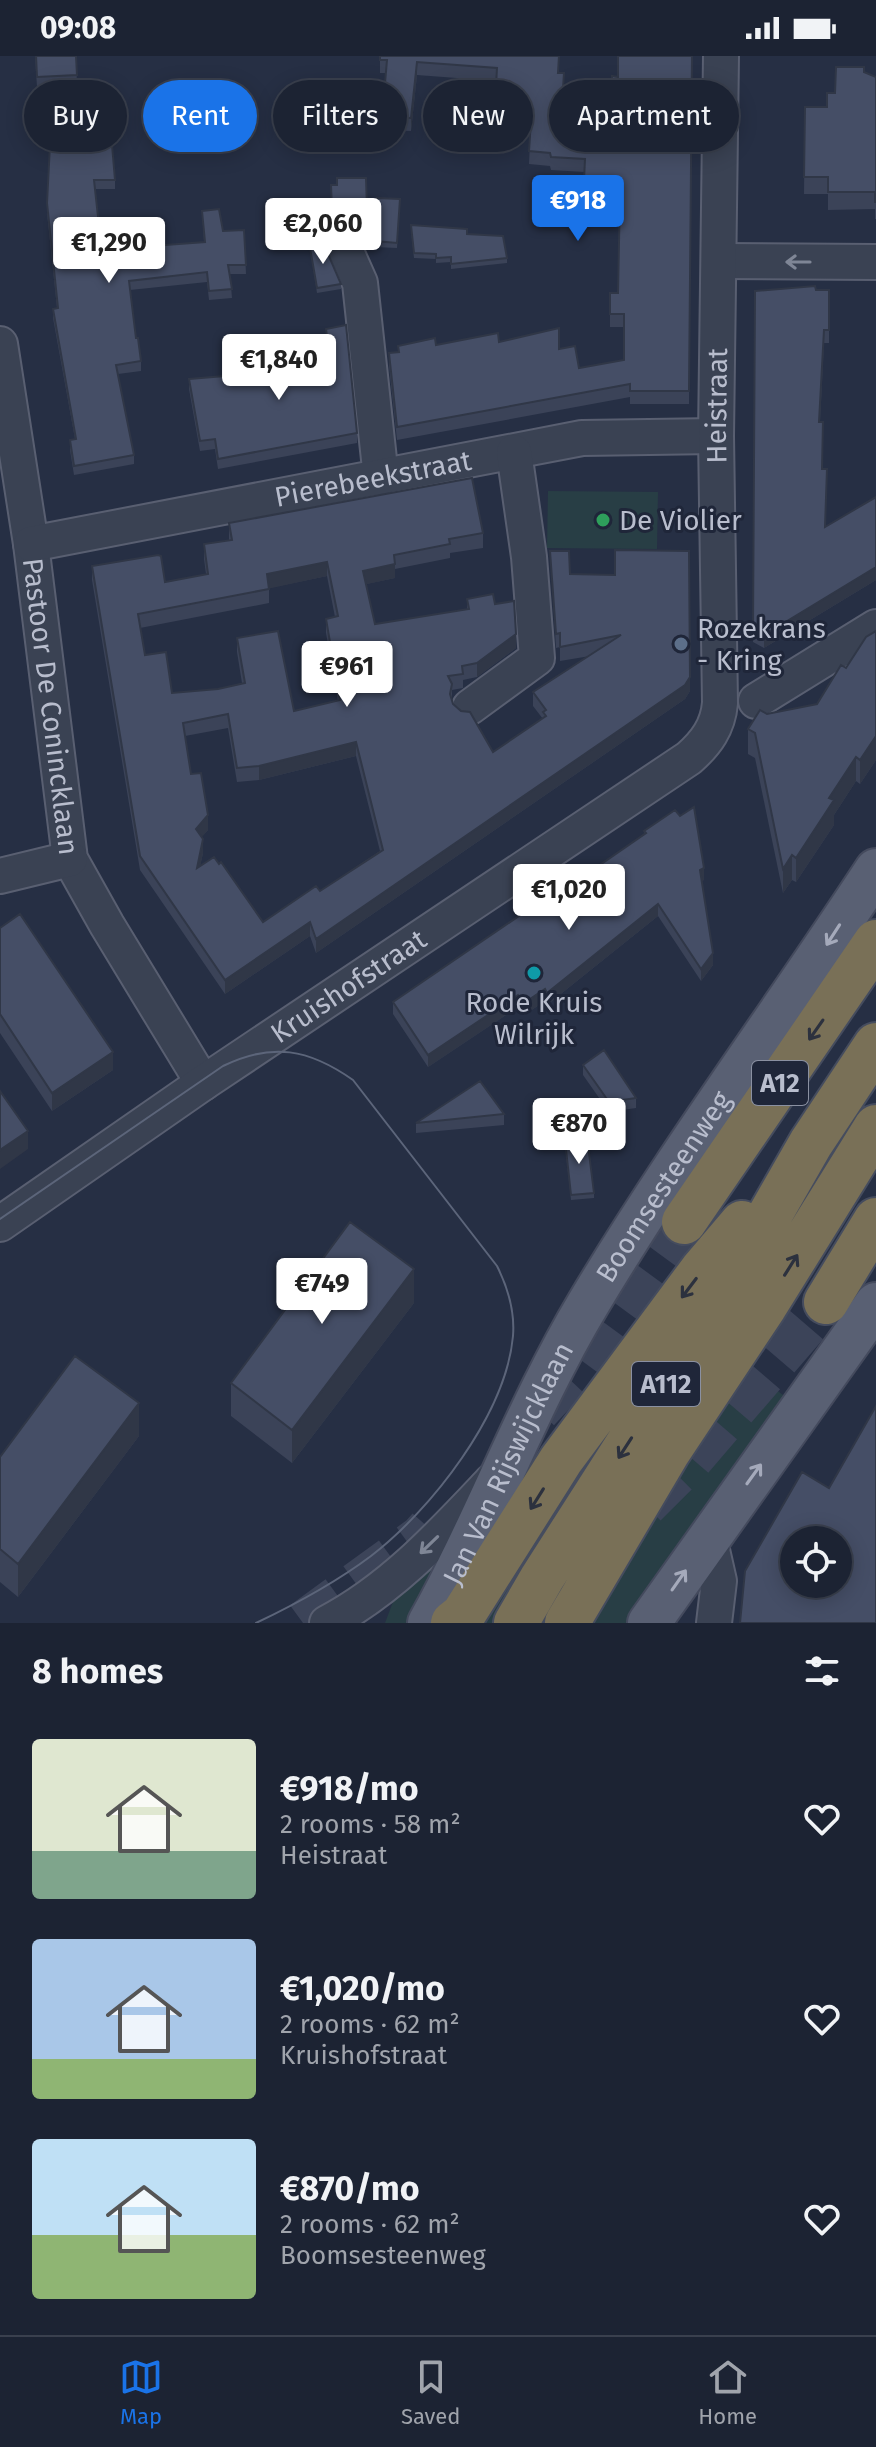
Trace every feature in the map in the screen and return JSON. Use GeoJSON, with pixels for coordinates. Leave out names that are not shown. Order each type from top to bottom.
{"type":"FeatureCollection","features":[{"type":"Feature","properties":{"kind":"highway","name":"A12"},"geometry":{"type":"LineString","coordinates":[[684,1222],[876,942]]}},
{"type":"Feature","properties":{"kind":"highway","name":"A112"},"geometry":{"type":"LineString","coordinates":[[516,1623],[732,1281],[811,1143],[876,1045]]}},
{"type":"Feature","properties":{"kind":"highway","name":"A112"},"geometry":{"type":"LineString","coordinates":[[567,1623],[668,1452],[765,1306],[876,1127]]}},
{"type":"Feature","properties":{"kind":"highway"},"geometry":{"type":"LineString","coordinates":[[453,1623],[463,1615],[561,1460],[702,1270],[811,1143]]}},
{"type":"Feature","properties":{"kind":"highway"},"geometry":{"type":"LineString","coordinates":[[826,1302],[876,1220]]}},
{"type":"Feature","properties":{"kind":"main road","name":"Boomsesteenweg"},"geometry":{"type":"LineString","coordinates":[[587,1305],[655,1197],[876,870]]}},
{"type":"Feature","properties":{"kind":"main road"},"geometry":{"type":"LineString","coordinates":[[649,1623],[876,1304]]}},
{"type":"Feature","properties":{"kind":"main road","name":"Jan Van Rijswijcklaan"},"geometry":{"type":"LineString","coordinates":[[429,1623],[587,1305]]}},
{"type":"Feature","properties":{"kind":"street","name":"Heistraat"},"geometry":{"type":"LineString","coordinates":[[700,749],[714,726],[720,703],[716,436],[721,56]]}},
{"type":"Feature","properties":{"kind":"street"},"geometry":{"type":"LineString","coordinates":[[340,238],[360,283],[381,478]]}},
{"type":"Feature","properties":{"kind":"street"},"geometry":{"type":"LineString","coordinates":[[719,261],[876,262]]}},
{"type":"Feature","properties":{"kind":"street","name":"Pastoor De Conincklaan"},"geometry":{"type":"LineString","coordinates":[[0,344],[31,544],[70,859],[203,1083]]}},
{"type":"Feature","properties":{"kind":"street","name":"Pierebeekstraat"},"geometry":{"type":"LineString","coordinates":[[31,544],[582,438],[716,436]]}},
{"type":"Feature","properties":{"kind":"street"},"geometry":{"type":"LineString","coordinates":[[470,707],[537,658],[529,557],[514,452]]}},
{"type":"Feature","properties":{"kind":"street"},"geometry":{"type":"LineString","coordinates":[[756,701],[876,627]]}},
{"type":"Feature","properties":{"kind":"street","name":"Kruishofstraat"},"geometry":{"type":"LineString","coordinates":[[0,1224],[203,1083],[700,749]]}},
{"type":"Feature","properties":{"kind":"street"},"geometry":{"type":"LineString","coordinates":[[0,853],[70,859]]}},
{"type":"Feature","properties":{"kind":"street"},"geometry":{"type":"LineString","coordinates":[[0,876],[70,859]]}},
{"type":"Feature","properties":{"kind":"street"},"geometry":{"type":"LineString","coordinates":[[327,1623],[350,1611],[397,1576],[503,1469]]}},
{"type":"Feature","properties":{"kind":"street"},"geometry":{"type":"LineString","coordinates":[[709,1537],[719,1581],[714,1623]]}},
{"type":"Feature","properties":{"kind":"shaded area","name":"De Violier"},"geometry":{"type":"Polygon","coordinates":[[[548,491],[658,492],[657,549],[547,548],[548,491]]]}},
{"type":"Feature","properties":{"kind":"shaded area"},"geometry":{"type":"Polygon","coordinates":[[[745,1367],[790,1400],[632,1623],[586,1623],[745,1367]]]}},
{"type":"Feature","properties":{"kind":"shaded area"},"geometry":{"type":"Polygon","coordinates":[[[608,1426],[492,1623],[478,1623],[608,1426]]]}},
{"type":"Feature","properties":{"kind":"shaded area"},"geometry":{"type":"Polygon","coordinates":[[[452,1535],[410,1623],[385,1623],[400,1583],[452,1535]]]}},
{"type":"Feature","properties":{"kind":"building"},"geometry":{"type":"Polygon","coordinates":[[[36,56],[76,56],[77,75],[37,77],[36,56]]]}},
{"type":"Feature","properties":{"kind":"building"},"geometry":{"type":"Polygon","coordinates":[[[380,56],[559,56],[558,73],[564,73],[564,80],[549,80],[549,152],[691,152],[689,391],[630,391],[630,384],[397,427],[389,353],[399,352],[398,346],[435,338],[436,345],[498,333],[499,342],[559,328],[559,349],[575,346],[579,368],[624,360],[624,314],[610,314],[610,293],[618,293],[620,192],[600,190],[601,181],[584,180],[585,159],[551,157],[550,153],[533,151],[533,80],[496,80],[497,68],[417,62],[411,118],[407,118],[407,80],[385,80],[387,60],[380,60],[380,56]]]}},
{"type":"Feature","properties":{"kind":"building"},"geometry":{"type":"Polygon","coordinates":[[[618,56],[692,56],[692,80],[612,80],[612,76],[618,77],[618,56]]]}},
{"type":"Feature","properties":{"kind":"building"},"geometry":{"type":"Polygon","coordinates":[[[836,67],[864,67],[864,72],[876,77],[876,202],[875,192],[828,192],[828,177],[804,177],[805,107],[827,107],[827,93],[835,93],[836,67]]]}},
{"type":"Feature","properties":{"kind":"building"},"geometry":{"type":"Polygon","coordinates":[[[50,152],[113,152],[115,180],[94,180],[101,244],[125,243],[125,248],[205,242],[202,211],[219,209],[223,231],[244,230],[246,265],[228,265],[232,289],[209,291],[207,272],[129,281],[141,361],[116,365],[134,455],[74,466],[70,440],[76,439],[53,309],[58,308],[47,203],[50,152]]]}},
{"type":"Feature","properties":{"kind":"building"},"geometry":{"type":"Polygon","coordinates":[[[337,178],[366,178],[367,209],[332,210],[331,185],[337,185],[337,178]]]}},
{"type":"Feature","properties":{"kind":"building"},"geometry":{"type":"Polygon","coordinates":[[[377,198],[400,199],[397,243],[375,241],[377,198]]]}},
{"type":"Feature","properties":{"kind":"building"},"geometry":{"type":"Polygon","coordinates":[[[411,225],[467,229],[467,234],[503,236],[507,258],[451,264],[451,257],[436,258],[436,254],[414,253],[411,225]]]}},
{"type":"Feature","properties":{"kind":"building"},"geometry":{"type":"Polygon","coordinates":[[[322,240],[341,284],[317,288],[309,242],[322,240]]]}},
{"type":"Feature","properties":{"kind":"building"},"geometry":{"type":"Polygon","coordinates":[[[815,286],[816,290],[829,290],[829,330],[824,330],[819,422],[823,422],[822,469],[827,469],[825,527],[876,497],[876,567],[764,635],[753,628],[755,291],[815,286]]]}},
{"type":"Feature","properties":{"kind":"building"},"geometry":{"type":"Polygon","coordinates":[[[346,325],[357,433],[218,459],[215,439],[200,441],[189,379],[248,374],[246,362],[267,358],[268,363],[329,352],[326,329],[346,325]]]}},
{"type":"Feature","properties":{"kind":"building"},"geometry":{"type":"Polygon","coordinates":[[[472,478],[483,533],[449,539],[450,544],[394,555],[395,564],[363,571],[375,624],[469,609],[467,599],[493,594],[495,604],[514,601],[516,634],[477,663],[462,666],[463,674],[448,676],[452,684],[450,694],[453,704],[461,711],[470,712],[493,752],[546,716],[543,712],[546,710],[533,692],[621,635],[560,647],[560,633],[556,634],[550,551],[569,551],[570,574],[615,575],[615,550],[689,551],[690,677],[685,685],[316,939],[310,922],[225,980],[140,856],[92,566],[158,555],[161,556],[165,582],[208,574],[204,544],[232,540],[229,523],[472,478]],[[327,562],[267,574],[269,589],[138,614],[145,655],[166,652],[172,693],[218,689],[245,683],[237,638],[278,631],[294,711],[340,700],[326,619],[338,616],[327,562]],[[228,714],[183,723],[191,774],[201,773],[208,815],[196,829],[203,839],[197,868],[214,857],[219,864],[221,862],[263,922],[316,886],[320,891],[383,850],[356,742],[259,766],[237,768],[228,714]]]}},
{"type":"Feature","properties":{"kind":"building"},"geometry":{"type":"Polygon","coordinates":[[[876,631],[876,736],[860,760],[856,757],[829,798],[834,800],[796,858],[792,855],[783,869],[755,733],[748,729],[760,710],[767,714],[817,704],[841,665],[846,668],[866,637],[876,631]]]}},
{"type":"Feature","properties":{"kind":"building"},"geometry":{"type":"Polygon","coordinates":[[[694,807],[713,953],[701,969],[658,904],[547,993],[545,989],[524,1003],[518,995],[428,1055],[393,1002],[576,877],[578,880],[675,810],[680,816],[694,807]]]}},
{"type":"Feature","properties":{"kind":"building"},"geometry":{"type":"Polygon","coordinates":[[[20,914],[113,1052],[52,1093],[0,1014],[0,928],[20,914]]]}},
{"type":"Feature","properties":{"kind":"building"},"geometry":{"type":"Polygon","coordinates":[[[604,1050],[636,1098],[609,1102],[583,1065],[604,1050]]]}},
{"type":"Feature","properties":{"kind":"building"},"geometry":{"type":"Polygon","coordinates":[[[480,1081],[504,1114],[416,1123],[480,1081]]]}},
{"type":"Feature","properties":{"kind":"building"},"geometry":{"type":"Polygon","coordinates":[[[0,1091],[28,1131],[0,1150],[0,1091]]]}},
{"type":"Feature","properties":{"kind":"building"},"geometry":{"type":"Polygon","coordinates":[[[587,1137],[594,1193],[571,1195],[565,1140],[587,1137]]]}},
{"type":"Feature","properties":{"kind":"building"},"geometry":{"type":"Polygon","coordinates":[[[350,1222],[414,1269],[292,1430],[231,1383],[350,1222]]]}},
{"type":"Feature","properties":{"kind":"building"},"geometry":{"type":"Polygon","coordinates":[[[75,1356],[139,1403],[18,1564],[0,1549],[0,1457],[75,1356]]]}},
{"type":"Feature","properties":{"kind":"building"},"geometry":{"type":"Polygon","coordinates":[[[876,1406],[876,1623],[740,1623],[745,1571],[802,1472],[829,1488],[876,1406]]]}},
{"type":"Feature","properties":{"kind":"tunnel"},"geometry":{"type":"LineString","coordinates":[[538,1410],[574,1372],[684,1222]]}},
{"type":"Feature","properties":{"kind":"tunnel"},"geometry":{"type":"LineString","coordinates":[[645,1505],[691,1459],[826,1302]]}},
{"type":"Feature","properties":{"kind":"tunnel"},"geometry":{"type":"LineString","coordinates":[[303,1623],[429,1528]]}},
{"type":"Feature","properties":{"kind":"tram line"},"geometry":{"type":"LineString","coordinates":[[0,1219],[223,1066],[258,1054],[290,1052],[321,1061],[353,1080],[497,1266],[510,1300],[513,1336],[496,1397],[462,1458],[418,1513],[371,1556],[315,1592],[256,1623]]}},
{"type":"Feature","properties":{"kind":"place","name":"De Violier"},"geometry":{"type":"Point","coordinates":[603,520]}},
{"type":"Feature","properties":{"kind":"place","name":"Rozekrans - Kring"},"geometry":{"type":"Point","coordinates":[681,644]}},
{"type":"Feature","properties":{"kind":"place","name":"Rode Kruis Wilrijk"},"geometry":{"type":"Point","coordinates":[534,973]}}]}
